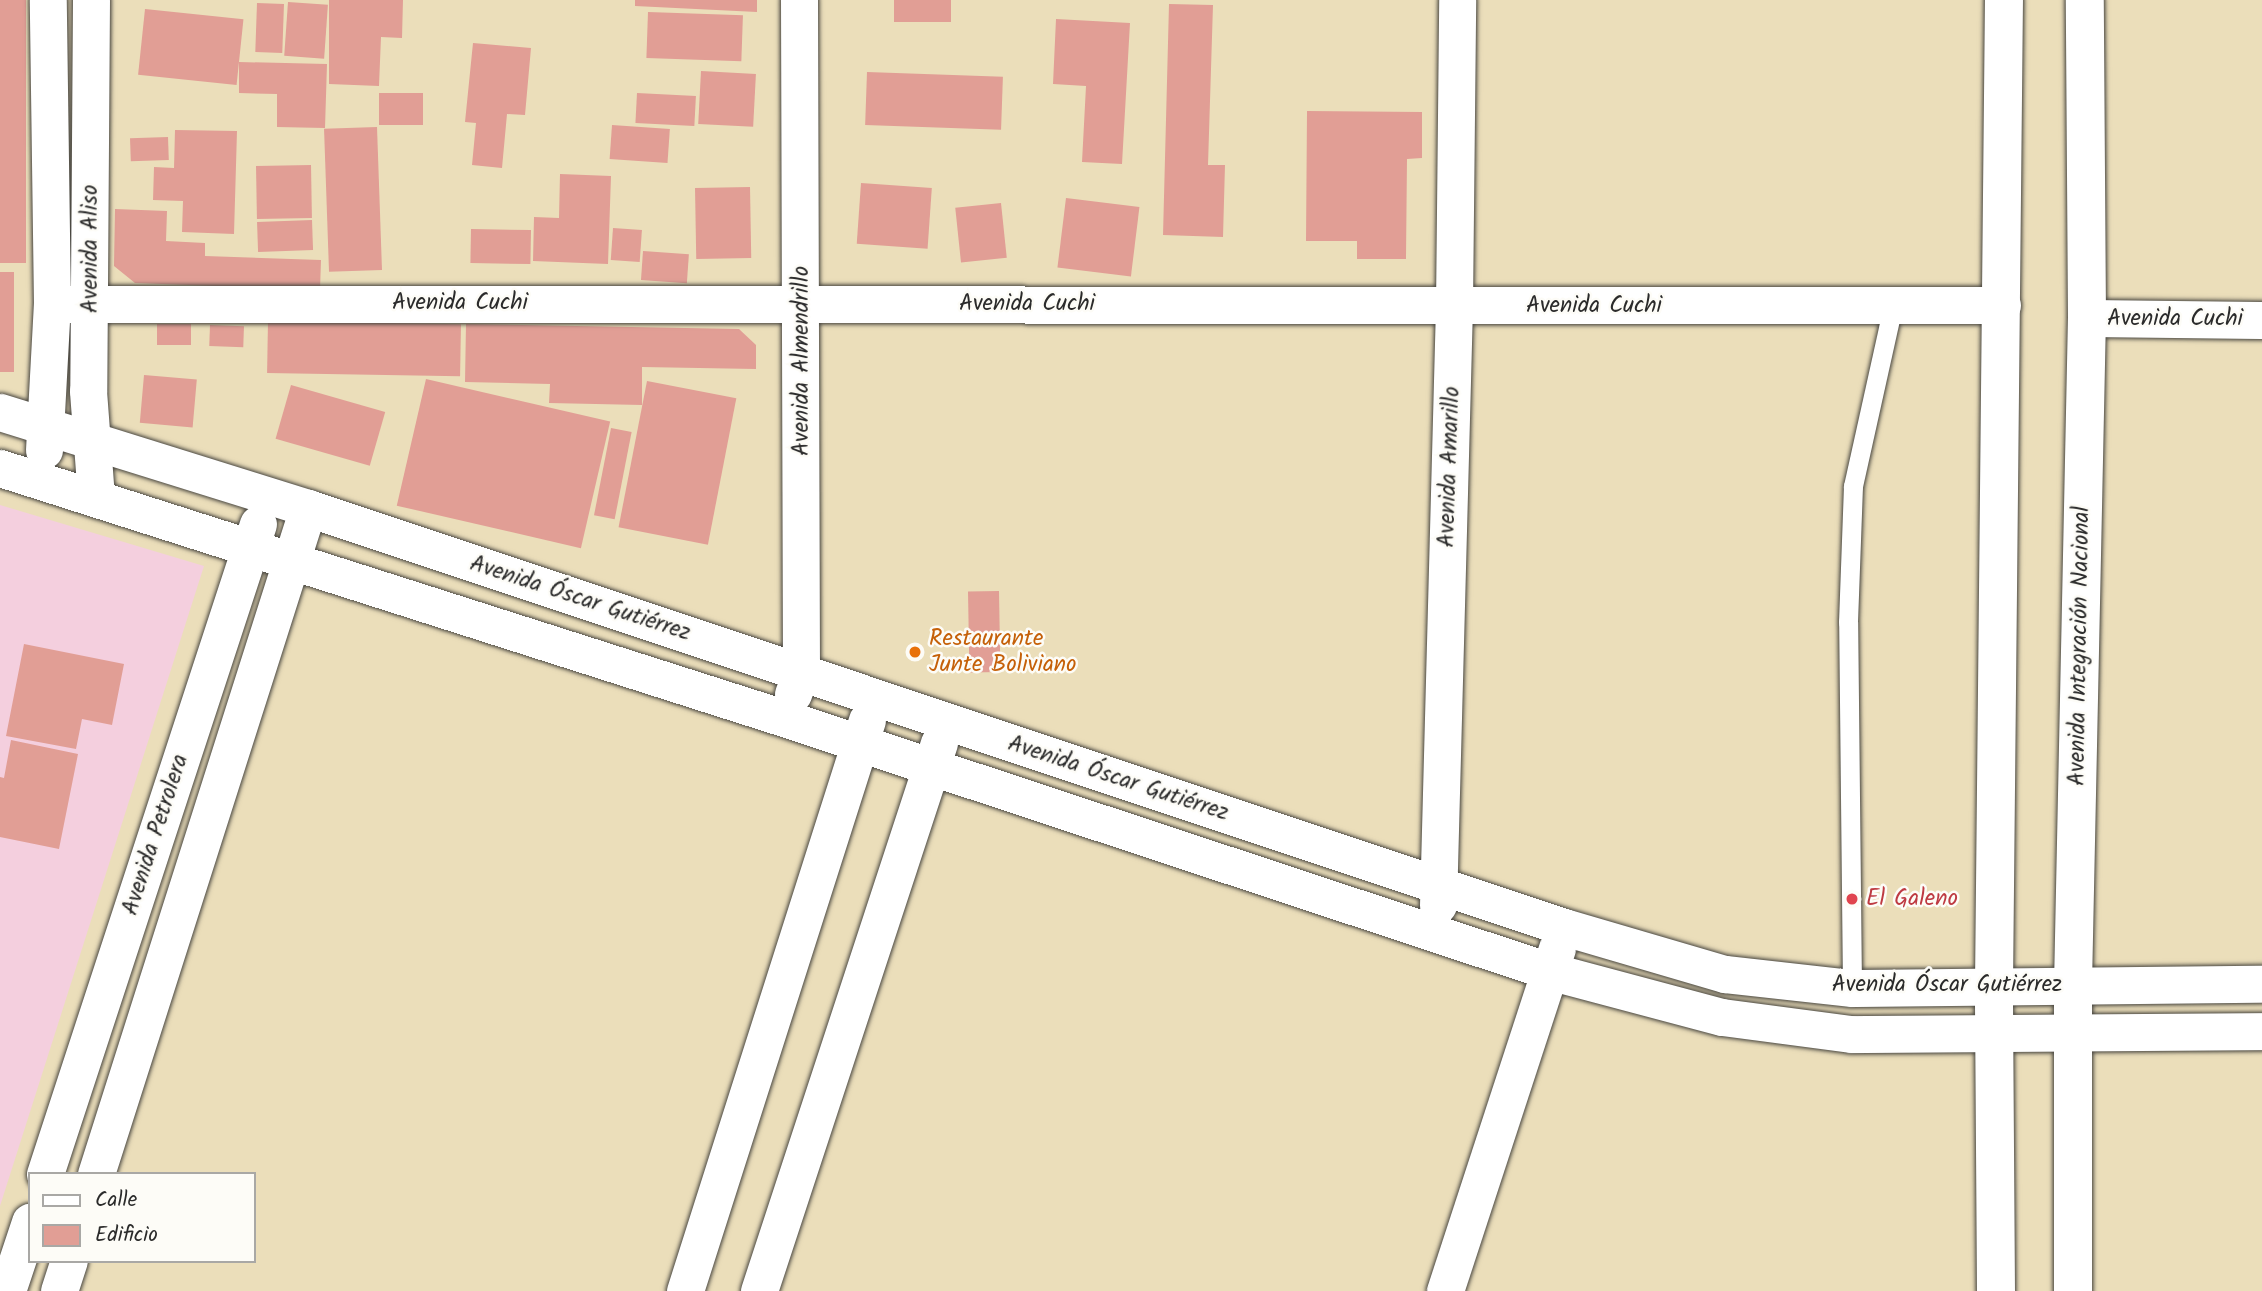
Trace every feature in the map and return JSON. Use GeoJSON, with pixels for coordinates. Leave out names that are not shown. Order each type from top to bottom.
{"type":"FeatureCollection","features":[{"type":"Feature","properties":{"kind":"main road"},"geometry":{"type":"LineString","coordinates":[[1996,1291],[1994,985],[2004,0]]}},
{"type":"Feature","properties":{"kind":"main road","name":"Avenida Integración Nacional"},"geometry":{"type":"LineString","coordinates":[[2073,1291],[2073,985],[2087,318],[2085,0]]}},
{"type":"Feature","properties":{"kind":"street","name":"Avenida Aliso"},"geometry":{"type":"LineString","coordinates":[[44,481],[52,304],[48,0]]}},
{"type":"Feature","properties":{"kind":"street","name":"Avenida Aliso"},"geometry":{"type":"LineString","coordinates":[[91,0],[91,303],[88,391],[96,498]]}},
{"type":"Feature","properties":{"kind":"street","name":"Avenida Almendrillo"},"geometry":{"type":"LineString","coordinates":[[784,718],[801,672],[803,303],[799,0]]}},
{"type":"Feature","properties":{"kind":"street","name":"Avenida Amarillo"},"geometry":{"type":"LineString","coordinates":[[1438,934],[1454,306],[1457,0]]}},
{"type":"Feature","properties":{"kind":"street","name":"Avenida Cuchi"},"geometry":{"type":"LineString","coordinates":[[52,304],[2002,305]]}},
{"type":"Feature","properties":{"kind":"street","name":"Avenida Cuchi"},"geometry":{"type":"LineString","coordinates":[[2087,318],[2262,320]]}},
{"type":"Feature","properties":{"kind":"street","name":"Avenida Óscar Gutiérrez"},"geometry":{"type":"LineString","coordinates":[[0,412],[308,508],[801,672],[874,699],[1438,883],[1563,927],[1724,974],[1852,988],[2262,984]]}},
{"type":"Feature","properties":{"kind":"street","name":"Avenida Óscar Gutiérrez"},"geometry":{"type":"LineString","coordinates":[[0,468],[290,558],[784,718],[1549,971],[1722,1017],[1851,1034],[1994,1036],[2262,1031]]}},
{"type":"Feature","properties":{"kind":"street","name":"Avenida Petrolera"},"geometry":{"type":"LineString","coordinates":[[47,1172],[267,497]]}},
{"type":"Feature","properties":{"kind":"street","name":"Avenida Petrolera"},"geometry":{"type":"LineString","coordinates":[[97,1172],[308,508]]}},
{"type":"Feature","properties":{"kind":"street"},"geometry":{"type":"LineString","coordinates":[[685,1291],[874,699]]}},
{"type":"Feature","properties":{"kind":"street"},"geometry":{"type":"LineString","coordinates":[[759,1291],[946,722]]}},
{"type":"Feature","properties":{"kind":"street"},"geometry":{"type":"LineString","coordinates":[[1445,1291],[1563,927]]}},
{"type":"Feature","properties":{"kind":"street"},"geometry":{"type":"LineString","coordinates":[[7,1291],[28,1228]]}},
{"type":"Feature","properties":{"kind":"street"},"geometry":{"type":"LineString","coordinates":[[59,1291],[68,1263]]}},
{"type":"Feature","properties":{"kind":"lane"},"geometry":{"type":"LineString","coordinates":[[1852,988],[1848,622],[1853,486],[1893,305]]}},
{"type":"Feature","properties":{"kind":"shaded area"},"geometry":{"type":"Polygon","coordinates":[[[0,505],[204,566],[0,1206],[0,505]]]}},
{"type":"Feature","properties":{"kind":"building"},"geometry":{"type":"Polygon","coordinates":[[[0,0],[26,0],[26,263],[0,263],[0,0]]]}},
{"type":"Feature","properties":{"kind":"building"},"geometry":{"type":"Polygon","coordinates":[[[329,0],[403,0],[402,38],[381,37],[379,86],[329,84],[329,0]]]}},
{"type":"Feature","properties":{"kind":"building"},"geometry":{"type":"Polygon","coordinates":[[[635,0],[757,0],[757,12],[635,6],[635,0]]]}},
{"type":"Feature","properties":{"kind":"building"},"geometry":{"type":"Polygon","coordinates":[[[894,0],[951,0],[951,22],[894,22],[894,0]]]}},
{"type":"Feature","properties":{"kind":"building"},"geometry":{"type":"Polygon","coordinates":[[[288,2],[328,5],[324,59],[284,56],[288,2]]]}},
{"type":"Feature","properties":{"kind":"building"},"geometry":{"type":"Polygon","coordinates":[[[257,3],[284,4],[282,53],[255,52],[257,3]]]}},
{"type":"Feature","properties":{"kind":"building"},"geometry":{"type":"Polygon","coordinates":[[[1169,4],[1213,5],[1208,165],[1225,165],[1223,237],[1163,235],[1169,4]]]}},
{"type":"Feature","properties":{"kind":"building"},"geometry":{"type":"Polygon","coordinates":[[[145,9],[243,19],[237,85],[138,75],[145,9]]]}},
{"type":"Feature","properties":{"kind":"building"},"geometry":{"type":"Polygon","coordinates":[[[648,12],[743,15],[741,61],[646,58],[648,12]]]}},
{"type":"Feature","properties":{"kind":"building"},"geometry":{"type":"Polygon","coordinates":[[[1056,19],[1130,23],[1122,164],[1082,162],[1086,86],[1053,84],[1056,19]]]}},
{"type":"Feature","properties":{"kind":"building"},"geometry":{"type":"Polygon","coordinates":[[[473,43],[531,48],[525,115],[507,114],[502,168],[472,165],[476,123],[465,122],[473,43]]]}},
{"type":"Feature","properties":{"kind":"building"},"geometry":{"type":"Polygon","coordinates":[[[239,62],[327,64],[325,128],[277,127],[277,94],[239,93],[239,62]]]}},
{"type":"Feature","properties":{"kind":"building"},"geometry":{"type":"Polygon","coordinates":[[[701,71],[756,74],[753,127],[698,124],[701,71]]]}},
{"type":"Feature","properties":{"kind":"building"},"geometry":{"type":"Polygon","coordinates":[[[867,72],[1003,77],[1001,130],[865,125],[867,72]]]}},
{"type":"Feature","properties":{"kind":"building"},"geometry":{"type":"Polygon","coordinates":[[[379,93],[423,93],[423,125],[379,125],[379,93]]]}},
{"type":"Feature","properties":{"kind":"building"},"geometry":{"type":"Polygon","coordinates":[[[637,93],[696,96],[694,126],[635,123],[637,93]]]}},
{"type":"Feature","properties":{"kind":"building"},"geometry":{"type":"Polygon","coordinates":[[[1307,111],[1422,112],[1422,158],[1407,159],[1406,259],[1357,259],[1357,241],[1306,241],[1307,111]]]}},
{"type":"Feature","properties":{"kind":"building"},"geometry":{"type":"Polygon","coordinates":[[[612,125],[670,129],[667,163],[610,159],[612,125]]]}},
{"type":"Feature","properties":{"kind":"building"},"geometry":{"type":"Polygon","coordinates":[[[377,127],[382,270],[329,272],[324,129],[377,127]]]}},
{"type":"Feature","properties":{"kind":"building"},"geometry":{"type":"Polygon","coordinates":[[[175,130],[237,131],[234,234],[182,232],[183,201],[153,200],[154,167],[174,168],[175,130]]]}},
{"type":"Feature","properties":{"kind":"building"},"geometry":{"type":"Polygon","coordinates":[[[168,137],[169,160],[131,161],[130,138],[168,137]]]}},
{"type":"Feature","properties":{"kind":"building"},"geometry":{"type":"Polygon","coordinates":[[[311,165],[312,218],[257,219],[256,166],[311,165]]]}},
{"type":"Feature","properties":{"kind":"building"},"geometry":{"type":"Polygon","coordinates":[[[560,174],[611,176],[608,264],[533,261],[534,217],[559,218],[560,174]]]}},
{"type":"Feature","properties":{"kind":"building"},"geometry":{"type":"Polygon","coordinates":[[[861,183],[932,188],[928,249],[857,244],[861,183]]]}},
{"type":"Feature","properties":{"kind":"building"},"geometry":{"type":"Polygon","coordinates":[[[750,187],[751,258],[696,259],[695,188],[750,187]]]}},
{"type":"Feature","properties":{"kind":"building"},"geometry":{"type":"Polygon","coordinates":[[[1066,198],[1139,207],[1131,276],[1057,267],[1066,198]]]}},
{"type":"Feature","properties":{"kind":"building"},"geometry":{"type":"Polygon","coordinates":[[[1001,203],[1007,258],[961,263],[955,208],[1001,203]]]}},
{"type":"Feature","properties":{"kind":"building"},"geometry":{"type":"Polygon","coordinates":[[[115,209],[167,211],[166,241],[205,243],[205,256],[321,260],[320,290],[135,283],[114,266],[115,209]]]}},
{"type":"Feature","properties":{"kind":"building"},"geometry":{"type":"Polygon","coordinates":[[[312,220],[313,250],[258,252],[257,222],[312,220]]]}},
{"type":"Feature","properties":{"kind":"building"},"geometry":{"type":"Polygon","coordinates":[[[613,228],[642,230],[640,262],[611,260],[613,228]]]}},
{"type":"Feature","properties":{"kind":"building"},"geometry":{"type":"Polygon","coordinates":[[[471,229],[531,230],[530,264],[470,263],[471,229]]]}},
{"type":"Feature","properties":{"kind":"building"},"geometry":{"type":"Polygon","coordinates":[[[643,251],[689,254],[687,283],[641,280],[643,251]]]}},
{"type":"Feature","properties":{"kind":"building"},"geometry":{"type":"Polygon","coordinates":[[[0,272],[14,272],[14,372],[0,372],[0,272]]]}},
{"type":"Feature","properties":{"kind":"building"},"geometry":{"type":"Polygon","coordinates":[[[268,321],[461,324],[460,376],[267,373],[268,321]]]}},
{"type":"Feature","properties":{"kind":"building"},"geometry":{"type":"Polygon","coordinates":[[[157,324],[191,324],[191,345],[157,345],[157,324]]]}},
{"type":"Feature","properties":{"kind":"building"},"geometry":{"type":"Polygon","coordinates":[[[466,324],[739,329],[756,345],[756,369],[642,367],[642,405],[549,403],[550,384],[465,382],[466,324]]]}},
{"type":"Feature","properties":{"kind":"building"},"geometry":{"type":"Polygon","coordinates":[[[210,325],[244,326],[243,347],[209,346],[210,325]]]}},
{"type":"Feature","properties":{"kind":"building"},"geometry":{"type":"Polygon","coordinates":[[[144,375],[197,380],[193,427],[140,423],[144,375]]]}},
{"type":"Feature","properties":{"kind":"building"},"geometry":{"type":"Polygon","coordinates":[[[426,379],[610,422],[581,548],[397,506],[426,379]]]}},
{"type":"Feature","properties":{"kind":"building"},"geometry":{"type":"Polygon","coordinates":[[[647,381],[736,398],[708,545],[619,527],[647,381]]]}},
{"type":"Feature","properties":{"kind":"building"},"geometry":{"type":"Polygon","coordinates":[[[291,385],[385,412],[370,466],[276,439],[291,385]]]}},
{"type":"Feature","properties":{"kind":"building"},"geometry":{"type":"Polygon","coordinates":[[[611,428],[632,432],[615,519],[594,515],[611,428]]]}},
{"type":"Feature","properties":{"kind":"building"},"geometry":{"type":"Polygon","coordinates":[[[999,591],[1000,672],[969,673],[968,592],[999,591]]]}},
{"type":"Feature","properties":{"kind":"building"},"geometry":{"type":"Polygon","coordinates":[[[24,644],[124,664],[112,725],[82,719],[76,749],[6,736],[24,644]]]}},
{"type":"Feature","properties":{"kind":"building"},"geometry":{"type":"Polygon","coordinates":[[[11,740],[78,754],[59,849],[0,837],[0,777],[4,778],[11,740]]]}},
{"type":"Feature","properties":{"kind":"place","name":"Restaurante Junte Boliviano"},"geometry":{"type":"Point","coordinates":[915,652]}},
{"type":"Feature","properties":{"kind":"place","name":"El Galeno"},"geometry":{"type":"Point","coordinates":[1852,899]}}]}
